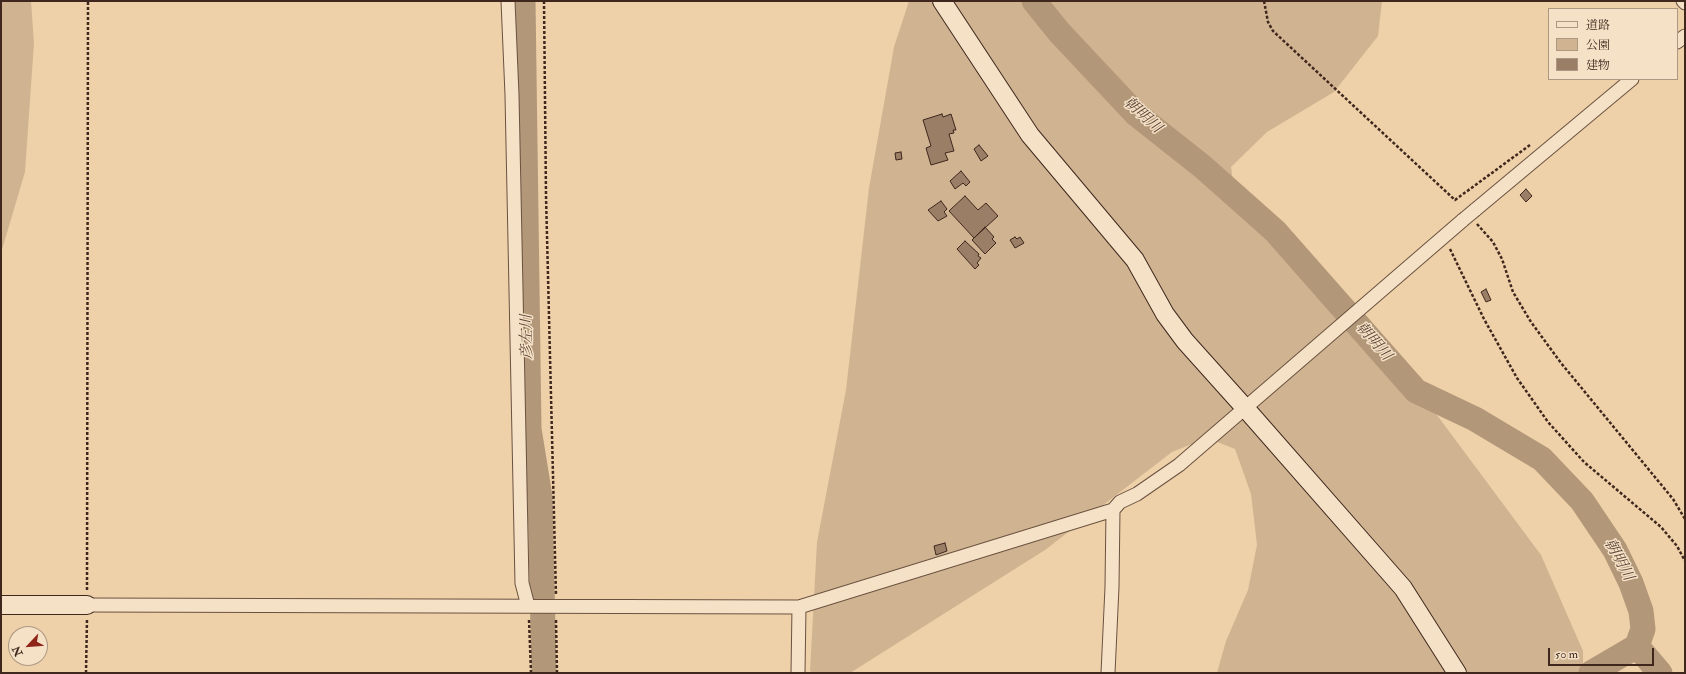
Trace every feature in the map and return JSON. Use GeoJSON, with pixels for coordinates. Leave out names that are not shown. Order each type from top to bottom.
{"type":"FeatureCollection","features":[{"type":"Feature","properties":{"kind":"street"},"geometry":{"type":"LineString","coordinates":[[508,1],[512,95],[522,583],[530,606]]}},
{"type":"Feature","properties":{"kind":"street"},"geometry":{"type":"LineString","coordinates":[[942,1],[1030,135],[1135,260],[1165,314],[1185,341],[1402,588],[1457,673]]}},
{"type":"Feature","properties":{"kind":"street"},"geometry":{"type":"LineString","coordinates":[[1,605],[799,607],[1113,510],[1120,502],[1137,494],[1168,473],[1246,409],[1441,239],[1471,217],[1631,80]]}},
{"type":"Feature","properties":{"kind":"street"},"geometry":{"type":"LineString","coordinates":[[1108,673],[1112,587],[1113,510]]}},
{"type":"Feature","properties":{"kind":"street"},"geometry":{"type":"LineString","coordinates":[[798,673],[799,607]]}},
{"type":"Feature","properties":{"kind":"path"},"geometry":{"type":"LineString","coordinates":[[86,673],[88,1]]}},
{"type":"Feature","properties":{"kind":"path"},"geometry":{"type":"LineString","coordinates":[[544,1],[546,196],[554,542],[554,606],[557,673]]}},
{"type":"Feature","properties":{"kind":"path"},"geometry":{"type":"LineString","coordinates":[[1264,1],[1268,22],[1273,31],[1460,206]]}},
{"type":"Feature","properties":{"kind":"path"},"geometry":{"type":"LineString","coordinates":[[1455,200],[1536,140]]}},
{"type":"Feature","properties":{"kind":"path"},"geometry":{"type":"LineString","coordinates":[[1471,217],[1493,242],[1502,259],[1513,292],[1531,322],[1561,363],[1673,499],[1685,518]]}},
{"type":"Feature","properties":{"kind":"path"},"geometry":{"type":"LineString","coordinates":[[1441,239],[1509,365],[1548,422],[1584,462],[1660,527],[1677,546],[1685,561]]}},
{"type":"Feature","properties":{"kind":"path"},"geometry":{"type":"LineString","coordinates":[[530,606],[531,673]]}},
{"type":"Feature","properties":{"kind":"green space"},"geometry":{"type":"Polygon","coordinates":[[[1,1],[31,1],[34,43],[25,172],[1,253],[1,1]]]}},
{"type":"Feature","properties":{"kind":"green space"},"geometry":{"type":"Polygon","coordinates":[[[909,1],[1382,1],[1378,36],[1334,92],[1267,132],[1231,167],[1235,194],[1280,253],[1320,285],[1431,407],[1541,555],[1583,651],[1583,673],[1217,673],[1226,641],[1248,590],[1257,545],[1251,494],[1235,449],[1207,438],[1172,452],[1045,550],[850,673],[813,673],[810,671],[817,542],[846,390],[869,188],[894,47],[909,1]]]}},
{"type":"Feature","properties":{"kind":"building"},"geometry":{"type":"Polygon","coordinates":[[[942,114],[943,117],[951,114],[956,130],[953,130],[954,133],[949,134],[954,151],[945,153],[948,160],[931,165],[926,148],[931,146],[923,120],[942,114]]]}},
{"type":"Feature","properties":{"kind":"building"},"geometry":{"type":"Polygon","coordinates":[[[979,145],[988,156],[981,161],[974,149],[979,145]]]}},
{"type":"Feature","properties":{"kind":"building"},"geometry":{"type":"Polygon","coordinates":[[[901,152],[902,159],[896,160],[895,153],[901,152]]]}},
{"type":"Feature","properties":{"kind":"building"},"geometry":{"type":"Polygon","coordinates":[[[961,171],[970,182],[966,186],[963,183],[955,189],[950,181],[961,171]]]}},
{"type":"Feature","properties":{"kind":"building"},"geometry":{"type":"Polygon","coordinates":[[[1526,189],[1532,196],[1526,202],[1520,195],[1526,189]]]}},
{"type":"Feature","properties":{"kind":"building"},"geometry":{"type":"Polygon","coordinates":[[[965,196],[978,210],[986,203],[998,216],[974,238],[949,211],[965,196]]]}},
{"type":"Feature","properties":{"kind":"building"},"geometry":{"type":"Polygon","coordinates":[[[941,201],[947,209],[944,212],[947,216],[938,221],[928,210],[941,201]]]}},
{"type":"Feature","properties":{"kind":"building"},"geometry":{"type":"Polygon","coordinates":[[[985,227],[994,237],[992,239],[996,243],[985,254],[972,240],[985,227]]]}},
{"type":"Feature","properties":{"kind":"building"},"geometry":{"type":"Polygon","coordinates":[[[1015,237],[1017,239],[1020,237],[1024,243],[1015,248],[1010,240],[1015,237]]]}},
{"type":"Feature","properties":{"kind":"building"},"geometry":{"type":"Polygon","coordinates":[[[965,241],[979,254],[978,256],[981,258],[977,263],[979,265],[975,269],[957,249],[965,241]]]}},
{"type":"Feature","properties":{"kind":"building"},"geometry":{"type":"Polygon","coordinates":[[[1486,289],[1491,300],[1486,302],[1481,292],[1486,289]]]}},
{"type":"Feature","properties":{"kind":"building"},"geometry":{"type":"Polygon","coordinates":[[[945,543],[947,551],[936,555],[934,546],[945,543]]]}},
{"type":"Feature","properties":{"kind":"waterway","name":"彦左川"},"geometry":{"type":"LineString","coordinates":[[523,1],[529,429],[540,497],[544,673]]}},
{"type":"Feature","properties":{"kind":"waterway","name":"朝明川"},"geometry":{"type":"LineString","coordinates":[[1034,1],[1059,32],[1136,114],[1203,167],[1275,231],[1416,391],[1475,419],[1542,459],[1582,501],[1615,550],[1631,583],[1641,611],[1643,629],[1637,646],[1591,673]]}},
{"type":"Feature","properties":{"kind":"waterway"},"geometry":{"type":"LineString","coordinates":[[1637,646],[1660,673]]}}]}
